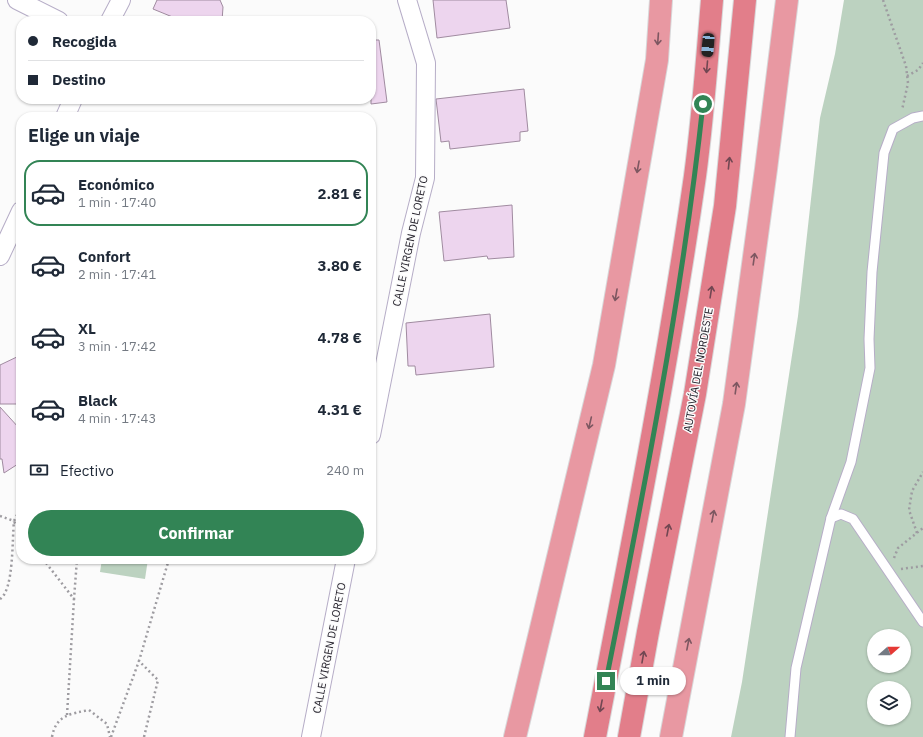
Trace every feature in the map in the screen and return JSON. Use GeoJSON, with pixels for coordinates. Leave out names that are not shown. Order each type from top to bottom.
{"type":"FeatureCollection","features":[{"type":"Feature","properties":{"kind":"highway"},"geometry":{"type":"LineString","coordinates":[[514,737],[604,365],[657,60],[661,0]]}},
{"type":"Feature","properties":{"kind":"highway"},"geometry":{"type":"LineString","coordinates":[[595,737],[662,383],[694,182],[705,90],[712,0]]}},
{"type":"Feature","properties":{"kind":"highway","name":"AUTOVÍA DEL NORDESTE"},"geometry":{"type":"LineString","coordinates":[[629,737],[695,394],[724,214],[746,0]]}},
{"type":"Feature","properties":{"kind":"highway"},"geometry":{"type":"LineString","coordinates":[[671,737],[734,404],[765,177],[787,0]]}},
{"type":"Feature","properties":{"kind":"street"},"geometry":{"type":"LineString","coordinates":[[17,0],[49,16]]}},
{"type":"Feature","properties":{"kind":"street"},"geometry":{"type":"LineString","coordinates":[[113,16],[121,0]]}},
{"type":"Feature","properties":{"kind":"street","name":"CALLE VIRGEN DE LORETO"},"geometry":{"type":"LineString","coordinates":[[376,410],[411,233],[425,178],[426,63],[407,0]]}},
{"type":"Feature","properties":{"kind":"street"},"geometry":{"type":"LineString","coordinates":[[0,256],[16,222]]}},
{"type":"Feature","properties":{"kind":"street","name":"CALLE VIRGEN DE LORETO"},"geometry":{"type":"LineString","coordinates":[[311,737],[345,564]]}},
{"type":"Feature","properties":{"kind":"lane"},"geometry":{"type":"LineString","coordinates":[[790,737],[796,668],[831,518],[851,462],[870,368],[869,339],[872,272],[884,153],[893,129],[914,118],[923,116]]}},
{"type":"Feature","properties":{"kind":"lane"},"geometry":{"type":"LineString","coordinates":[[831,518],[841,514],[853,519],[923,622]]}},
{"type":"Feature","properties":{"kind":"path"},"geometry":{"type":"LineString","coordinates":[[883,0],[906,66],[908,76],[908,83],[898,126]]}},
{"type":"Feature","properties":{"kind":"path"},"geometry":{"type":"LineString","coordinates":[[908,76],[918,70],[923,63]]}},
{"type":"Feature","properties":{"kind":"path"},"geometry":{"type":"LineString","coordinates":[[916,533],[908,510],[912,491],[923,472]]}},
{"type":"Feature","properties":{"kind":"path"},"geometry":{"type":"LineString","coordinates":[[0,516],[14,521],[16,524]]}},
{"type":"Feature","properties":{"kind":"path"},"geometry":{"type":"LineString","coordinates":[[0,599],[3,597],[9,584],[14,521],[16,516]]}},
{"type":"Feature","properties":{"kind":"path"},"geometry":{"type":"LineString","coordinates":[[888,571],[898,548],[923,528]]}},
{"type":"Feature","properties":{"kind":"path"},"geometry":{"type":"LineString","coordinates":[[47,564],[74,599]]}},
{"type":"Feature","properties":{"kind":"path"},"geometry":{"type":"LineString","coordinates":[[67,715],[77,564]]}},
{"type":"Feature","properties":{"kind":"path"},"geometry":{"type":"LineString","coordinates":[[110,737],[139,661],[168,564]]}},
{"type":"Feature","properties":{"kind":"path"},"geometry":{"type":"LineString","coordinates":[[888,571],[923,566]]}},
{"type":"Feature","properties":{"kind":"path"},"geometry":{"type":"LineString","coordinates":[[139,661],[158,680],[144,737]]}},
{"type":"Feature","properties":{"kind":"path"},"geometry":{"type":"LineString","coordinates":[[52,737],[54,727],[67,715],[89,710],[107,724],[110,737]]}},
{"type":"Feature","properties":{"kind":"green space"},"geometry":{"type":"Polygon","coordinates":[[[844,0],[923,0],[923,737],[731,737],[742,682],[798,316],[820,118],[835,54],[844,0]]]}},
{"type":"Feature","properties":{"kind":"green space"},"geometry":{"type":"Polygon","coordinates":[[[101,564],[147,564],[145,579],[100,572],[101,564]]]}},
{"type":"Feature","properties":{"kind":"building"},"geometry":{"type":"Polygon","coordinates":[[[157,0],[220,0],[223,7],[222,16],[170,16],[153,9],[157,0]]]}},
{"type":"Feature","properties":{"kind":"building"},"geometry":{"type":"Polygon","coordinates":[[[433,0],[506,0],[510,28],[437,38],[433,0]]]}},
{"type":"Feature","properties":{"kind":"building"},"geometry":{"type":"Polygon","coordinates":[[[376,40],[379,40],[387,102],[376,103],[376,40]]]}},
{"type":"Feature","properties":{"kind":"building"},"geometry":{"type":"Polygon","coordinates":[[[524,89],[528,131],[520,132],[520,141],[450,149],[449,141],[441,142],[436,99],[524,89]]]}},
{"type":"Feature","properties":{"kind":"building"},"geometry":{"type":"Polygon","coordinates":[[[512,205],[514,257],[488,259],[487,256],[444,261],[439,212],[512,205]]]}},
{"type":"Feature","properties":{"kind":"building"},"geometry":{"type":"Polygon","coordinates":[[[490,314],[494,367],[416,375],[415,366],[408,366],[406,323],[490,314]]]}},
{"type":"Feature","properties":{"kind":"building"},"geometry":{"type":"Polygon","coordinates":[[[16,357],[16,404],[0,404],[0,365],[16,357]]]}},
{"type":"Feature","properties":{"kind":"building"},"geometry":{"type":"Polygon","coordinates":[[[0,407],[16,425],[16,465],[4,473],[2,459],[0,459],[0,407]]]}},
{"type":"Feature","properties":{"kind":"route"},"geometry":{"type":"LineString","coordinates":[[606,681],[662,383],[695,175],[703,104]]}}]}
